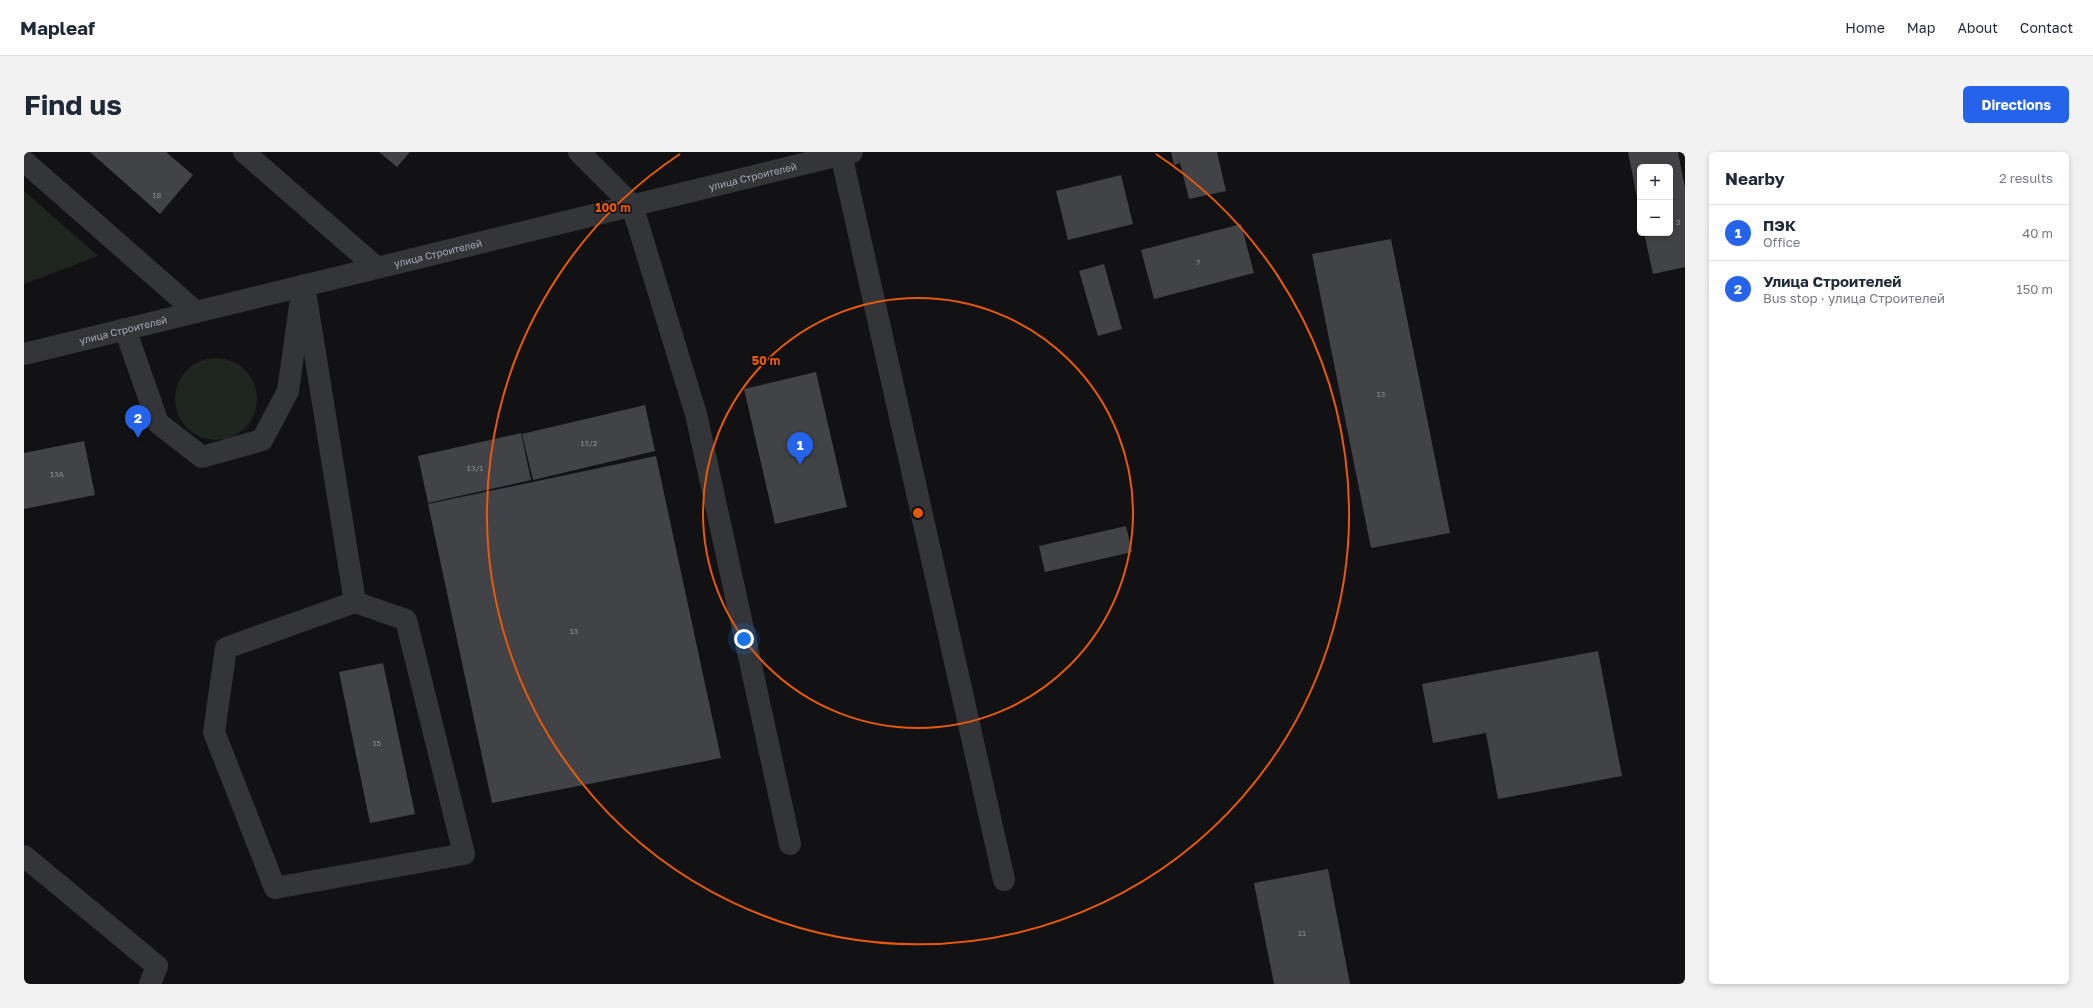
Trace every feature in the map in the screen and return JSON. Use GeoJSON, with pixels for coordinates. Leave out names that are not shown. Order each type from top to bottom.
{"type":"FeatureCollection","features":[{"type":"Feature","properties":{"kind":"street"},"geometry":{"type":"LineString","coordinates":[[244,152],[376,267]]}},
{"type":"Feature","properties":{"kind":"street"},"geometry":{"type":"LineString","coordinates":[[579,152],[632,205],[696,414],[790,844]]}},
{"type":"Feature","properties":{"kind":"street"},"geometry":{"type":"LineString","coordinates":[[847,153],[1004,880]]}},
{"type":"Feature","properties":{"kind":"street","name":"улица Строителей"},"geometry":{"type":"LineString","coordinates":[[24,354],[632,205],[808,156],[847,153]]}},
{"type":"Feature","properties":{"kind":"street"},"geometry":{"type":"LineString","coordinates":[[24,161],[196,312]]}},
{"type":"Feature","properties":{"kind":"street"},"geometry":{"type":"LineString","coordinates":[[125,329],[158,423],[202,457],[262,440],[288,391],[304,285]]}},
{"type":"Feature","properties":{"kind":"street"},"geometry":{"type":"LineString","coordinates":[[304,285],[355,602]]}},
{"type":"Feature","properties":{"kind":"street"},"geometry":{"type":"LineString","coordinates":[[355,602],[406,620],[464,854],[275,888],[214,732],[226,648],[355,602]]}},
{"type":"Feature","properties":{"kind":"street"},"geometry":{"type":"LineString","coordinates":[[24,856],[157,966],[150,984]]}},
{"type":"Feature","properties":{"kind":"shaded area"},"geometry":{"type":"Polygon","coordinates":[[[24,191],[98,256],[24,284],[24,191]]]}},
{"type":"Feature","properties":{"kind":"shaded area"},"geometry":{"type":"Polygon","coordinates":[[[208,358],[224,358],[239,365],[250,376],[257,391],[257,407],[254,415],[245,428],[232,437],[224,440],[208,440],[193,433],[182,422],[175,407],[175,391],[182,376],[193,365],[208,358]]]}},
{"type":"Feature","properties":{"kind":"building"},"geometry":{"type":"Polygon","coordinates":[[[90,152],[166,152],[193,175],[160,214],[90,152]]]}},
{"type":"Feature","properties":{"kind":"building"},"geometry":{"type":"Polygon","coordinates":[[[379,152],[410,152],[397,167],[379,152]]]}},
{"type":"Feature","properties":{"kind":"building"},"geometry":{"type":"Polygon","coordinates":[[[1171,152],[1217,152],[1226,191],[1189,199],[1180,163],[1174,165],[1171,152]]]}},
{"type":"Feature","properties":{"kind":"building"},"geometry":{"type":"Polygon","coordinates":[[[1628,152],[1678,152],[1685,188],[1685,267],[1653,274],[1645,236],[1673,236],[1673,164],[1637,164],[1637,198],[1628,152]]]}},
{"type":"Feature","properties":{"kind":"building"},"geometry":{"type":"Polygon","coordinates":[[[1121,175],[1133,224],[1068,240],[1056,191],[1121,175]]]}},
{"type":"Feature","properties":{"kind":"building"},"geometry":{"type":"Polygon","coordinates":[[[1241,224],[1254,273],[1154,299],[1141,250],[1241,224]]]}},
{"type":"Feature","properties":{"kind":"building"},"geometry":{"type":"Polygon","coordinates":[[[1391,239],[1450,533],[1371,548],[1312,254],[1391,239]]]}},
{"type":"Feature","properties":{"kind":"building"},"geometry":{"type":"Polygon","coordinates":[[[1104,264],[1122,329],[1098,336],[1079,271],[1104,264]]]}},
{"type":"Feature","properties":{"kind":"building"},"geometry":{"type":"Polygon","coordinates":[[[816,372],[847,507],[775,524],[744,389],[816,372]]]}},
{"type":"Feature","properties":{"kind":"building"},"geometry":{"type":"Polygon","coordinates":[[[645,405],[655,451],[533,480],[522,434],[645,405]]]}},
{"type":"Feature","properties":{"kind":"building"},"geometry":{"type":"Polygon","coordinates":[[[521,433],[531,480],[428,503],[418,456],[521,433]]]}},
{"type":"Feature","properties":{"kind":"building"},"geometry":{"type":"Polygon","coordinates":[[[84,441],[95,495],[24,509],[24,453],[84,441]]]}},
{"type":"Feature","properties":{"kind":"building"},"geometry":{"type":"Polygon","coordinates":[[[656,456],[721,758],[492,803],[428,504],[656,456]]]}},
{"type":"Feature","properties":{"kind":"building"},"geometry":{"type":"Polygon","coordinates":[[[1126,526],[1132,552],[1045,572],[1039,546],[1126,526]]]}},
{"type":"Feature","properties":{"kind":"building"},"geometry":{"type":"Polygon","coordinates":[[[1598,651],[1622,776],[1498,799],[1486,733],[1433,743],[1422,684],[1598,651]]]}},
{"type":"Feature","properties":{"kind":"building"},"geometry":{"type":"Polygon","coordinates":[[[383,663],[415,814],[370,823],[339,672],[383,663]]]}},
{"type":"Feature","properties":{"kind":"building"},"geometry":{"type":"Polygon","coordinates":[[[1328,869],[1350,984],[1274,984],[1254,883],[1328,869]]]}},
{"type":"Feature","properties":{"kind":"place","name":"Улица Строителей"},"geometry":{"type":"Point","coordinates":[138,438]}},
{"type":"Feature","properties":{"kind":"place","name":"ПЭК"},"geometry":{"type":"Point","coordinates":[800,465]}}]}
